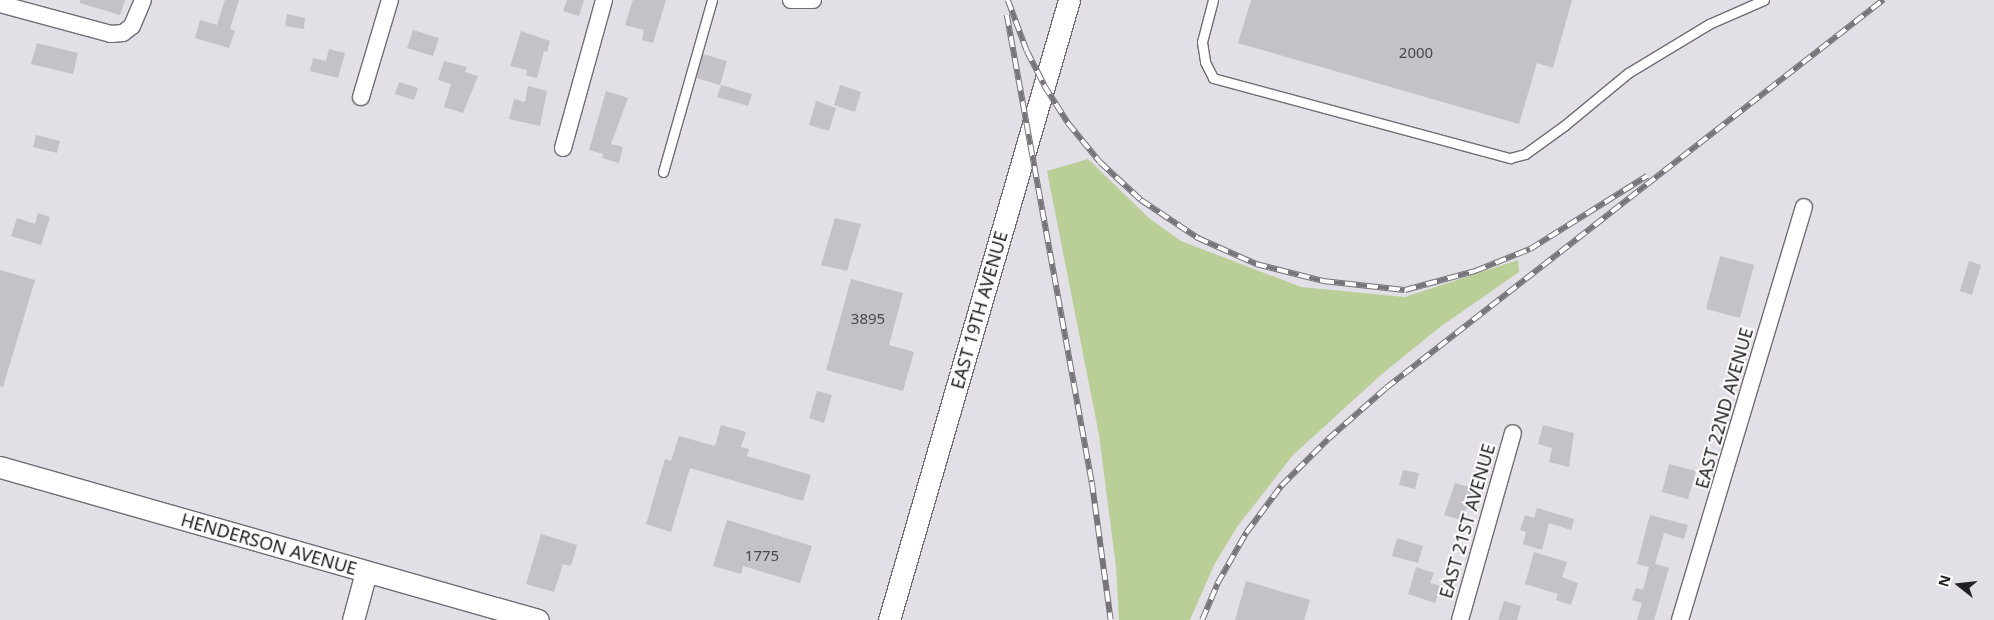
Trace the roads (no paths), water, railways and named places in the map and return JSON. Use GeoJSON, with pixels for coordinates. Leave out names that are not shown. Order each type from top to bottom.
{"type":"FeatureCollection","features":[{"type":"Feature","properties":{"kind":"street"},"geometry":{"type":"LineString","coordinates":[[0,4],[112,34],[123,34],[132,26],[143,0]]}},
{"type":"Feature","properties":{"kind":"street"},"geometry":{"type":"LineString","coordinates":[[361,97],[390,0]]}},
{"type":"Feature","properties":{"kind":"street"},"geometry":{"type":"LineString","coordinates":[[563,148],[604,0]]}},
{"type":"Feature","properties":{"kind":"street"},"geometry":{"type":"LineString","coordinates":[[791,0],[812,1]]}},
{"type":"Feature","properties":{"kind":"street","name":"EAST 19TH AVENUE"},"geometry":{"type":"LineString","coordinates":[[889,620],[1069,0]]}},
{"type":"Feature","properties":{"kind":"street","name":"EAST 22ND AVENUE"},"geometry":{"type":"LineString","coordinates":[[1680,620],[1804,207]]}},
{"type":"Feature","properties":{"kind":"street","name":"EAST 21ST AVENUE"},"geometry":{"type":"LineString","coordinates":[[1460,620],[1513,433]]}},
{"type":"Feature","properties":{"kind":"street","name":"HENDERSON AVENUE"},"geometry":{"type":"LineString","coordinates":[[0,467],[538,620]]}},
{"type":"Feature","properties":{"kind":"street"},"geometry":{"type":"LineString","coordinates":[[352,620],[366,572]]}},
{"type":"Feature","properties":{"kind":"lane"},"geometry":{"type":"LineString","coordinates":[[663,172],[712,0]]}},
{"type":"Feature","properties":{"kind":"lane"},"geometry":{"type":"LineString","coordinates":[[1213,0],[1202,42],[1205,62],[1213,78],[1510,158],[1533,148],[1628,73],[1709,24],[1764,0]]}},
{"type":"Feature","properties":{"kind":"railway"},"geometry":{"type":"LineString","coordinates":[[1008,0],[1027,51],[1044,85],[1068,123],[1100,162],[1141,200],[1198,238],[1256,264],[1323,281],[1405,290],[1475,271],[1530,249],[1647,176]]}},
{"type":"Feature","properties":{"kind":"railway"},"geometry":{"type":"LineString","coordinates":[[1202,620],[1217,584],[1246,533],[1281,486],[1328,439],[1386,388],[1883,0]]}},
{"type":"Feature","properties":{"kind":"railway"},"geometry":{"type":"LineString","coordinates":[[1007,15],[1092,482],[1111,620]]}}]}
